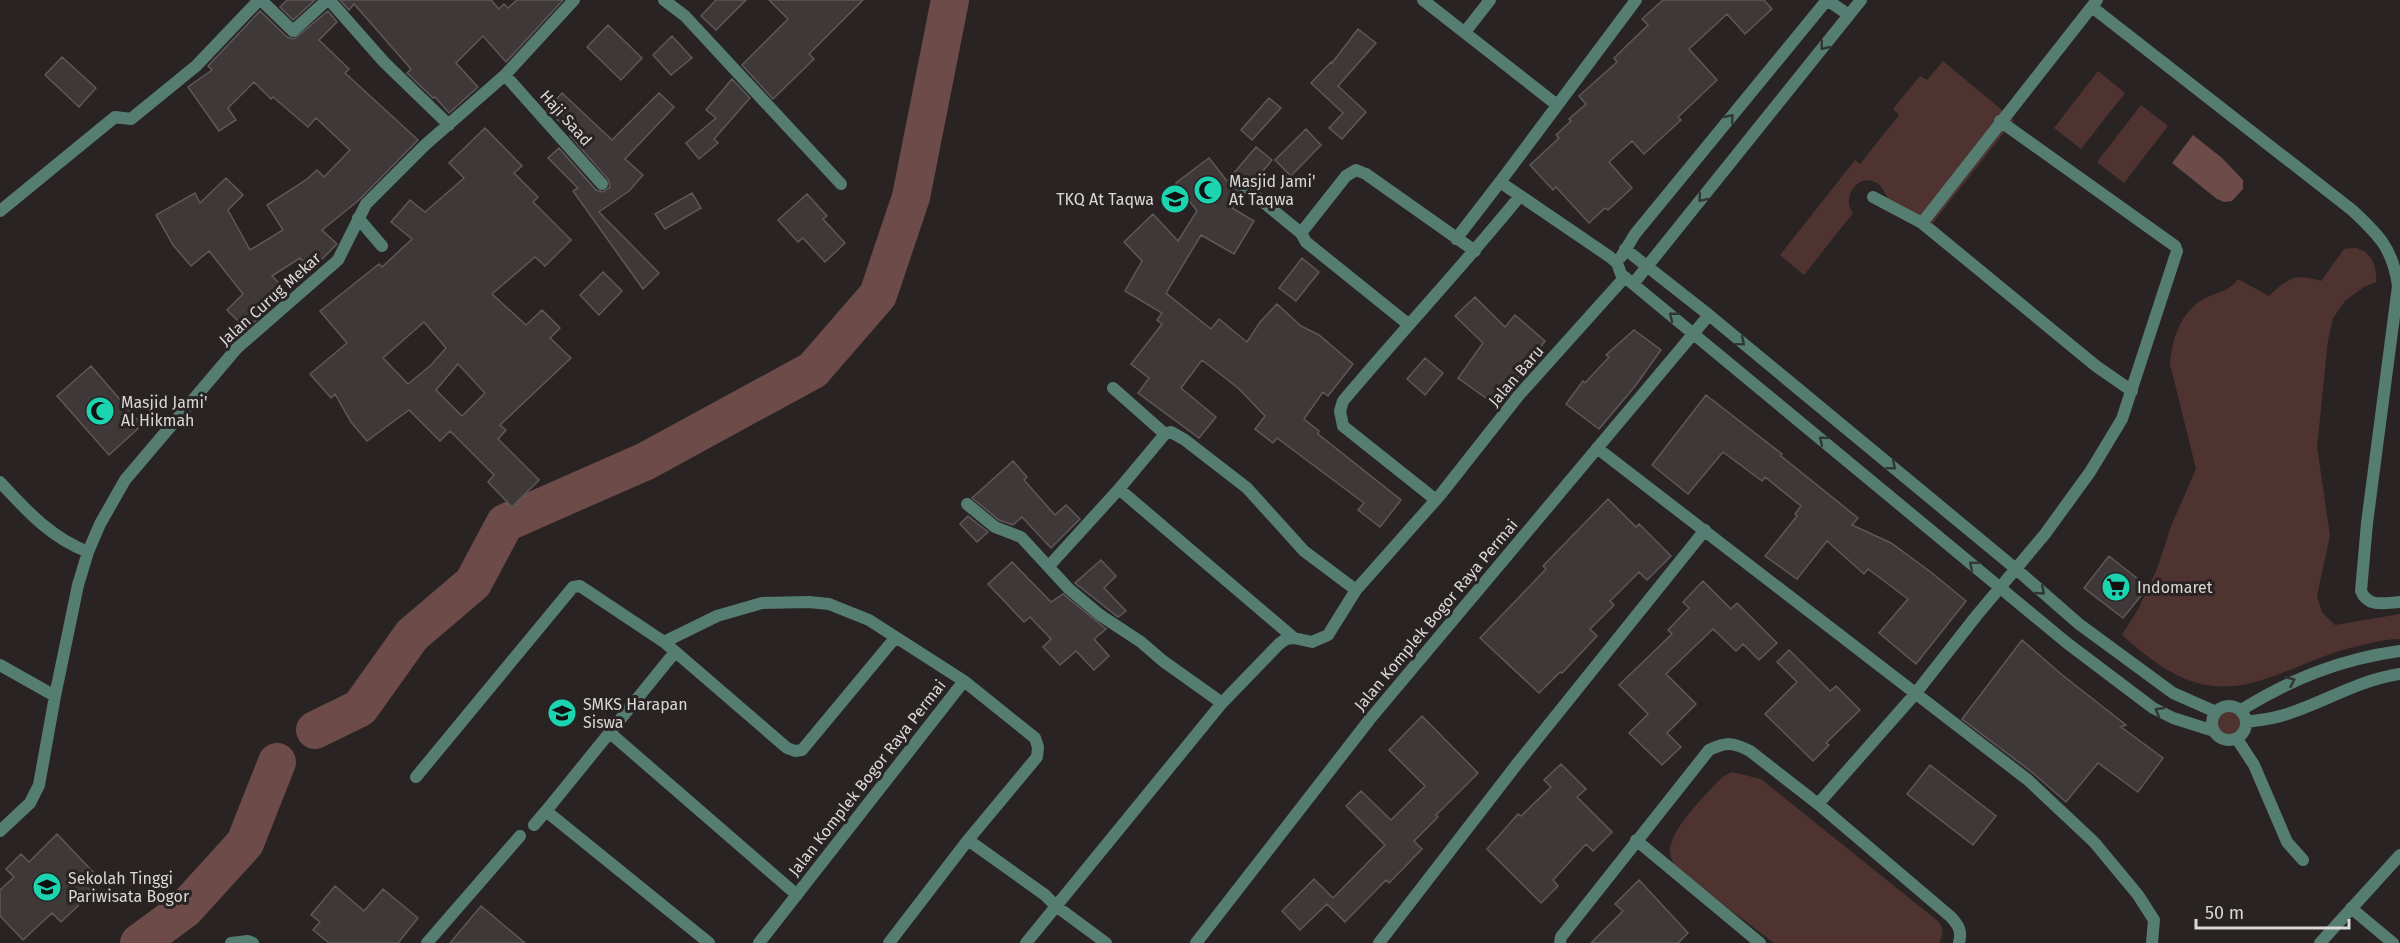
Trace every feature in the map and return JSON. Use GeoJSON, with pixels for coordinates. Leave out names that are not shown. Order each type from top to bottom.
{"type":"FeatureCollection","features":[{"type":"Feature","properties":{"kind":"street"},"geometry":{"type":"LineString","coordinates":[[0,211],[115,117],[131,119],[180,81],[260,0],[293,31],[326,1],[332,3],[384,62],[449,125]]}},
{"type":"Feature","properties":{"kind":"street","name":"Jalan Curug Mekar"},"geometry":{"type":"LineString","coordinates":[[0,831],[30,803],[39,785],[78,585],[100,524],[125,480],[237,348],[338,260],[366,204],[505,75],[574,0]]}},
{"type":"Feature","properties":{"kind":"street"},"geometry":{"type":"LineString","coordinates":[[664,0],[685,16],[841,184]]}},
{"type":"Feature","properties":{"kind":"street"},"geometry":{"type":"LineString","coordinates":[[1423,0],[1557,105]]}},
{"type":"Feature","properties":{"kind":"street"},"geometry":{"type":"LineString","coordinates":[[1465,32],[1490,0]]}},
{"type":"Feature","properties":{"kind":"street"},"geometry":{"type":"LineString","coordinates":[[1456,239],[1636,0]]}},
{"type":"Feature","properties":{"kind":"street"},"geometry":{"type":"LineString","coordinates":[[1614,260],[1827,0],[1849,15]]}},
{"type":"Feature","properties":{"kind":"street","name":"Jalan Baru"},"geometry":{"type":"LineString","coordinates":[[1356,590],[1436,500],[1519,395],[1629,281],[1647,266],[1861,0]]}},
{"type":"Feature","properties":{"kind":"street"},"geometry":{"type":"LineString","coordinates":[[1922,223],[2095,3],[2352,210],[2380,237],[2395,264],[2398,286],[2367,523],[2361,591],[2364,598],[2373,604],[2400,602]]}},
{"type":"Feature","properties":{"kind":"street","name":"Haji Saad"},"geometry":{"type":"LineString","coordinates":[[505,75],[602,184]]}},
{"type":"Feature","properties":{"kind":"street"},"geometry":{"type":"LineString","coordinates":[[1818,804],[1915,694],[2045,534],[2102,454],[2122,419],[2132,392],[2177,251],[2175,246],[2000,121]]}},
{"type":"Feature","properties":{"kind":"street"},"geometry":{"type":"LineString","coordinates":[[1301,233],[1326,199],[1346,177],[1356,170],[1366,174],[1475,251]]}},
{"type":"Feature","properties":{"kind":"street"},"geometry":{"type":"LineString","coordinates":[[1500,182],[1614,260],[1618,271],[1629,281],[2067,643],[2153,708],[2173,718],[2214,731],[2224,740],[2236,739],[2246,729],[2247,722],[2241,710],[2228,706],[2216,712],[2212,724],[2214,731]]}},
{"type":"Feature","properties":{"kind":"street"},"geometry":{"type":"LineString","coordinates":[[1241,184],[1301,233],[1306,242],[1408,324]]}},
{"type":"Feature","properties":{"kind":"street"},"geometry":{"type":"LineString","coordinates":[[1436,500],[1343,426],[1340,411],[1343,401],[1408,324],[1475,251],[1520,196]]}},
{"type":"Feature","properties":{"kind":"street"},"geometry":{"type":"LineString","coordinates":[[1873,197],[1922,223],[2096,366],[2132,392]]}},
{"type":"Feature","properties":{"kind":"street"},"geometry":{"type":"LineString","coordinates":[[358,218],[382,246]]}},
{"type":"Feature","properties":{"kind":"street"},"geometry":{"type":"LineString","coordinates":[[1625,249],[1709,315],[2016,569],[2079,624],[2163,686],[2216,712]]}},
{"type":"Feature","properties":{"kind":"street","name":"Jalan Komplek Bogor Raya Permai"},"geometry":{"type":"LineString","coordinates":[[1196,943],[1370,719],[1709,315]]}},
{"type":"Feature","properties":{"kind":"street"},"geometry":{"type":"LineString","coordinates":[[1113,388],[1165,434]]}},
{"type":"Feature","properties":{"kind":"street"},"geometry":{"type":"LineString","coordinates":[[1026,943],[1222,703],[1286,639],[1294,638],[1312,642],[1328,635],[1356,590],[1304,551],[1247,488],[1171,432],[1165,434],[1119,489],[1048,566]]}},
{"type":"Feature","properties":{"kind":"street"},"geometry":{"type":"LineString","coordinates":[[1597,448],[2028,780],[2094,842],[2148,908],[2154,920],[2152,943]]}},
{"type":"Feature","properties":{"kind":"street"},"geometry":{"type":"LineString","coordinates":[[0,482],[45,529],[71,545],[88,552]]}},
{"type":"Feature","properties":{"kind":"street"},"geometry":{"type":"LineString","coordinates":[[1119,489],[1294,638]]}},
{"type":"Feature","properties":{"kind":"street"},"geometry":{"type":"LineString","coordinates":[[967,504],[995,527],[1021,537],[1069,589],[1100,615],[1141,642],[1163,661],[1222,703]]}},
{"type":"Feature","properties":{"kind":"street"},"geometry":{"type":"LineString","coordinates":[[1379,943],[1517,764],[1705,530]]}},
{"type":"Feature","properties":{"kind":"street"},"geometry":{"type":"LineString","coordinates":[[416,777],[573,587],[580,586],[664,642],[787,748],[795,751],[802,750],[895,638]]}},
{"type":"Feature","properties":{"kind":"street","name":"Jalan Komplek Bogor Raya Permai"},"geometry":{"type":"LineString","coordinates":[[664,642],[717,616],[753,605],[809,602],[829,604],[869,620],[964,681],[1018,722],[1035,738],[1038,747],[1037,757],[968,840],[890,943]]}},
{"type":"Feature","properties":{"kind":"street"},"geometry":{"type":"LineString","coordinates":[[2241,710],[2274,689],[2305,675],[2351,660],[2400,651]]}},
{"type":"Feature","properties":{"kind":"street"},"geometry":{"type":"LineString","coordinates":[[534,825],[675,652]]}},
{"type":"Feature","properties":{"kind":"street"},"geometry":{"type":"LineString","coordinates":[[0,665],[55,696]]}},
{"type":"Feature","properties":{"kind":"street"},"geometry":{"type":"LineString","coordinates":[[2247,722],[2283,716],[2359,683],[2400,674]]}},
{"type":"Feature","properties":{"kind":"street","name":"Jalan Komplek Bogor Raya Permai"},"geometry":{"type":"LineString","coordinates":[[759,943],[964,681]]}},
{"type":"Feature","properties":{"kind":"street","name":"Jalan Komplek Bogor Raya Permai"},"geometry":{"type":"LineString","coordinates":[[609,732],[797,895]]}},
{"type":"Feature","properties":{"kind":"street"},"geometry":{"type":"LineString","coordinates":[[2236,739],[2254,765],[2287,842],[2302,860]]}},
{"type":"Feature","properties":{"kind":"street"},"geometry":{"type":"LineString","coordinates":[[1560,943],[1561,937],[1709,750],[1725,743],[1738,745],[1750,751],[1818,804],[1951,917],[1962,934],[1959,943]]}},
{"type":"Feature","properties":{"kind":"street"},"geometry":{"type":"LineString","coordinates":[[546,811],[709,943]]}},
{"type":"Feature","properties":{"kind":"street"},"geometry":{"type":"LineString","coordinates":[[427,943],[520,836]]}},
{"type":"Feature","properties":{"kind":"street"},"geometry":{"type":"LineString","coordinates":[[968,840],[1045,895],[1056,906],[1106,943]]}},
{"type":"Feature","properties":{"kind":"street"},"geometry":{"type":"LineString","coordinates":[[1636,840],[1760,943]]}},
{"type":"Feature","properties":{"kind":"street"},"geometry":{"type":"LineString","coordinates":[[2320,943],[2400,855]]}},
{"type":"Feature","properties":{"kind":"street"},"geometry":{"type":"LineString","coordinates":[[2351,908],[2393,943]]}},
{"type":"Feature","properties":{"kind":"street"},"geometry":{"type":"LineString","coordinates":[[231,943],[248,941],[253,943]]}},
{"type":"Feature","properties":{"kind":"shaded area"},"geometry":{"type":"Polygon","coordinates":[[[1943,61],[2014,120],[1927,230],[1893,204],[1878,183],[1868,180],[1857,184],[1849,201],[1853,213],[1804,275],[1780,255],[1855,160],[1860,164],[1899,115],[1893,109],[1920,76],[1927,80],[1943,61]]]}},
{"type":"Feature","properties":{"kind":"shaded area"},"geometry":{"type":"Polygon","coordinates":[[[2098,71],[2125,93],[2081,149],[2054,128],[2098,71]]]}},
{"type":"Feature","properties":{"kind":"shaded area"},"geometry":{"type":"Polygon","coordinates":[[[2141,105],[2168,126],[2124,183],[2097,162],[2141,105]]]}},
{"type":"Feature","properties":{"kind":"shaded area"},"geometry":{"type":"Polygon","coordinates":[[[2193,135],[2222,158],[2243,180],[2243,189],[2232,201],[2224,202],[2217,199],[2172,163],[2193,135]]]}},
{"type":"Feature","properties":{"kind":"shaded area"},"geometry":{"type":"Polygon","coordinates":[[[2357,248],[2368,254],[2375,267],[2376,282],[2364,287],[2346,300],[2333,318],[2328,340],[2317,447],[2330,535],[2317,596],[2322,612],[2335,625],[2400,614],[2400,639],[2379,641],[2346,649],[2243,685],[2205,685],[2187,680],[2154,661],[2122,635],[2138,609],[2157,569],[2171,526],[2196,469],[2170,364],[2178,330],[2186,314],[2192,308],[2204,299],[2230,288],[2238,279],[2269,296],[2287,281],[2298,277],[2321,281],[2344,249],[2357,248]]]}},
{"type":"Feature","properties":{"kind":"shaded area"},"geometry":{"type":"Polygon","coordinates":[[[2230,709],[2240,713],[2244,723],[2240,733],[2230,737],[2220,733],[2216,723],[2220,713],[2230,709]]]}},
{"type":"Feature","properties":{"kind":"shaded area"},"geometry":{"type":"Polygon","coordinates":[[[1732,772],[1761,779],[1939,922],[1942,932],[1939,943],[1774,943],[1678,870],[1670,851],[1674,836],[1700,800],[1722,777],[1732,772]]]}},
{"type":"Feature","properties":{"kind":"building"},"geometry":{"type":"Polygon","coordinates":[[[287,0],[315,0],[293,20],[280,7],[287,0]]]}},
{"type":"Feature","properties":{"kind":"building"},"geometry":{"type":"Polygon","coordinates":[[[340,0],[491,0],[499,9],[504,4],[508,8],[517,0],[563,0],[506,62],[483,36],[456,63],[478,87],[449,113],[435,97],[433,98],[407,73],[411,69],[354,4],[349,10],[340,0]]]}},
{"type":"Feature","properties":{"kind":"building"},"geometry":{"type":"Polygon","coordinates":[[[716,0],[746,0],[716,30],[701,16],[716,0]]]}},
{"type":"Feature","properties":{"kind":"building"},"geometry":{"type":"Polygon","coordinates":[[[769,0],[863,0],[809,54],[814,59],[773,99],[742,65],[788,19],[769,0]]]}},
{"type":"Feature","properties":{"kind":"building"},"geometry":{"type":"Polygon","coordinates":[[[1663,0],[1764,0],[1772,9],[1745,34],[1727,14],[1689,49],[1717,80],[1678,117],[1681,120],[1644,154],[1632,141],[1609,162],[1632,188],[1608,210],[1605,208],[1589,223],[1556,187],[1553,190],[1530,165],[1559,138],[1556,135],[1586,104],[1579,96],[1617,62],[1614,58],[1648,25],[1642,19],[1663,0]]]}},
{"type":"Feature","properties":{"kind":"building"},"geometry":{"type":"Polygon","coordinates":[[[260,11],[287,37],[294,39],[328,11],[337,22],[319,40],[349,69],[345,73],[418,140],[359,200],[322,230],[337,244],[311,270],[300,258],[272,276],[282,286],[256,315],[259,318],[246,329],[227,310],[243,294],[209,251],[191,266],[173,245],[156,215],[195,193],[200,203],[226,178],[243,195],[228,210],[250,250],[283,230],[267,205],[306,180],[317,170],[324,177],[350,150],[316,118],[308,127],[273,97],[271,99],[254,82],[228,108],[236,120],[219,131],[188,87],[212,70],[208,66],[260,11]]]}},
{"type":"Feature","properties":{"kind":"building"},"geometry":{"type":"Polygon","coordinates":[[[608,25],[642,58],[621,80],[587,47],[608,25]]]}},
{"type":"Feature","properties":{"kind":"building"},"geometry":{"type":"Polygon","coordinates":[[[1358,29],[1376,43],[1338,86],[1366,112],[1342,139],[1329,128],[1343,113],[1311,83],[1332,63],[1358,29]]]}},
{"type":"Feature","properties":{"kind":"building"},"geometry":{"type":"Polygon","coordinates":[[[672,36],[692,58],[671,75],[653,55],[672,36]]]}},
{"type":"Feature","properties":{"kind":"building"},"geometry":{"type":"Polygon","coordinates":[[[62,57],[96,88],[79,107],[45,75],[62,57]]]}},
{"type":"Feature","properties":{"kind":"building"},"geometry":{"type":"Polygon","coordinates":[[[732,79],[750,98],[714,139],[718,143],[699,159],[686,143],[716,118],[706,110],[732,79]]]}},
{"type":"Feature","properties":{"kind":"building"},"geometry":{"type":"Polygon","coordinates":[[[562,93],[612,140],[659,93],[674,107],[625,159],[643,175],[629,191],[599,212],[659,273],[643,289],[573,191],[578,188],[548,158],[559,148],[596,190],[603,192],[610,187],[608,179],[570,136],[573,134],[547,110],[562,93]]]}},
{"type":"Feature","properties":{"kind":"building"},"geometry":{"type":"Polygon","coordinates":[[[1269,98],[1281,108],[1252,140],[1241,130],[1269,98]]]}},
{"type":"Feature","properties":{"kind":"building"},"geometry":{"type":"Polygon","coordinates":[[[485,128],[522,166],[514,173],[538,197],[533,202],[571,240],[545,266],[535,257],[492,294],[526,325],[542,310],[560,328],[550,338],[571,358],[500,425],[506,430],[498,439],[539,480],[512,507],[488,482],[494,475],[450,431],[440,441],[409,410],[367,441],[351,422],[335,394],[331,398],[310,374],[347,343],[320,311],[379,264],[382,267],[412,239],[391,222],[410,200],[425,212],[464,178],[449,163],[485,128]],[[424,322],[383,358],[408,384],[431,365],[446,348],[424,322]],[[458,364],[436,390],[462,416],[485,393],[458,364]]]}},
{"type":"Feature","properties":{"kind":"building"},"geometry":{"type":"Polygon","coordinates":[[[1306,129],[1321,145],[1291,176],[1275,160],[1306,129]]]}},
{"type":"Feature","properties":{"kind":"building"},"geometry":{"type":"Polygon","coordinates":[[[1256,147],[1272,160],[1253,183],[1242,176],[1235,178],[1233,182],[1234,187],[1242,196],[1232,208],[1254,221],[1234,254],[1201,235],[1166,293],[1211,329],[1219,319],[1247,342],[1260,322],[1277,304],[1301,326],[1319,335],[1353,364],[1328,396],[1323,392],[1304,419],[1319,431],[1318,434],[1401,500],[1380,527],[1358,510],[1364,503],[1277,438],[1273,443],[1255,429],[1265,416],[1238,388],[1202,360],[1181,388],[1216,417],[1199,438],[1138,393],[1149,378],[1131,364],[1162,324],[1157,320],[1162,313],[1125,291],[1142,261],[1124,242],[1153,214],[1178,241],[1197,211],[1176,183],[1209,158],[1227,181],[1256,147]]]}},
{"type":"Feature","properties":{"kind":"building"},"geometry":{"type":"Polygon","coordinates":[[[692,193],[701,208],[665,229],[655,214],[692,193]]]}},
{"type":"Feature","properties":{"kind":"building"},"geometry":{"type":"Polygon","coordinates":[[[807,194],[827,216],[823,219],[845,243],[825,262],[803,238],[798,242],[778,220],[807,194]]]}},
{"type":"Feature","properties":{"kind":"building"},"geometry":{"type":"Polygon","coordinates":[[[1302,258],[1319,272],[1296,301],[1279,288],[1302,258]]]}},
{"type":"Feature","properties":{"kind":"building"},"geometry":{"type":"Polygon","coordinates":[[[603,272],[622,291],[599,315],[580,295],[603,272]]]}},
{"type":"Feature","properties":{"kind":"building"},"geometry":{"type":"Polygon","coordinates":[[[1475,297],[1505,327],[1515,315],[1545,341],[1497,406],[1458,378],[1483,343],[1455,316],[1475,297]]]}},
{"type":"Feature","properties":{"kind":"building"},"geometry":{"type":"Polygon","coordinates":[[[1634,330],[1661,350],[1636,385],[1599,429],[1566,404],[1583,381],[1585,383],[1609,357],[1606,355],[1634,330]]]}},
{"type":"Feature","properties":{"kind":"building"},"geometry":{"type":"Polygon","coordinates":[[[1425,358],[1443,373],[1425,395],[1407,379],[1425,358]]]}},
{"type":"Feature","properties":{"kind":"building","name":"Masjid Jami' Al Hikmah"},"geometry":{"type":"Polygon","coordinates":[[[91,366],[142,425],[109,455],[57,396],[91,366]]]}},
{"type":"Feature","properties":{"kind":"building"},"geometry":{"type":"Polygon","coordinates":[[[1706,395],[1782,454],[1781,456],[1858,518],[1852,525],[1891,543],[1966,601],[1916,664],[1879,633],[1908,599],[1868,569],[1864,574],[1827,541],[1797,579],[1765,556],[1797,516],[1795,514],[1801,506],[1765,477],[1762,481],[1723,452],[1688,494],[1652,465],[1706,395]]]}},
{"type":"Feature","properties":{"kind":"building"},"geometry":{"type":"Polygon","coordinates":[[[1013,461],[1027,477],[1024,480],[1055,515],[1066,505],[1080,519],[1051,548],[1022,517],[1013,525],[999,520],[972,498],[1013,461]]]}},
{"type":"Feature","properties":{"kind":"building"},"geometry":{"type":"Polygon","coordinates":[[[1608,499],[1636,527],[1639,524],[1671,556],[1647,580],[1639,572],[1610,601],[1614,605],[1590,629],[1597,636],[1562,673],[1560,672],[1539,693],[1480,638],[1546,569],[1543,566],[1608,499]]]}},
{"type":"Feature","properties":{"kind":"building"},"geometry":{"type":"Polygon","coordinates":[[[968,516],[988,532],[977,542],[960,524],[968,516]]]}},
{"type":"Feature","properties":{"kind":"building","name":"Indomaret"},"geometry":{"type":"Polygon","coordinates":[[[2109,556],[2148,587],[2123,618],[2084,588],[2109,556]]]}},
{"type":"Feature","properties":{"kind":"building"},"geometry":{"type":"Polygon","coordinates":[[[1101,560],[1116,576],[1104,588],[1126,611],[1118,617],[1075,583],[1101,560]]]}},
{"type":"Feature","properties":{"kind":"building"},"geometry":{"type":"Polygon","coordinates":[[[1012,562],[1051,602],[1063,594],[1106,629],[1094,639],[1109,656],[1094,670],[1076,651],[1060,665],[1043,647],[1051,639],[1030,617],[1024,622],[988,584],[1012,562]]]}},
{"type":"Feature","properties":{"kind":"building"},"geometry":{"type":"Polygon","coordinates":[[[1703,581],[1731,609],[1737,603],[1777,643],[1759,660],[1743,644],[1736,651],[1713,629],[1666,674],[1696,704],[1667,733],[1681,747],[1662,765],[1629,733],[1648,714],[1619,685],[1672,634],[1668,630],[1689,608],[1683,602],[1703,581]]]}},
{"type":"Feature","properties":{"kind":"building"},"geometry":{"type":"Polygon","coordinates":[[[2022,640],[2126,725],[2121,727],[2163,758],[2138,792],[2098,763],[2066,802],[2033,773],[1962,719],[2022,640]]]}},
{"type":"Feature","properties":{"kind":"building"},"geometry":{"type":"Polygon","coordinates":[[[1789,650],[1830,691],[1836,686],[1860,710],[1826,743],[1829,745],[1813,761],[1765,714],[1797,682],[1777,662],[1789,650]]]}},
{"type":"Feature","properties":{"kind":"building"},"geometry":{"type":"Polygon","coordinates":[[[1422,716],[1478,773],[1414,841],[1422,849],[1389,883],[1386,880],[1345,922],[1327,904],[1300,930],[1282,911],[1314,879],[1333,898],[1385,845],[1346,806],[1361,791],[1391,820],[1425,786],[1389,750],[1422,716]]]}},
{"type":"Feature","properties":{"kind":"building"},"geometry":{"type":"Polygon","coordinates":[[[1561,764],[1586,789],[1577,797],[1612,832],[1593,851],[1586,844],[1553,880],[1558,886],[1541,903],[1487,849],[1518,814],[1521,816],[1551,787],[1544,780],[1561,764]]]}},
{"type":"Feature","properties":{"kind":"building"},"geometry":{"type":"Polygon","coordinates":[[[1930,765],[1996,816],[1973,845],[1907,794],[1930,765]]]}},
{"type":"Feature","properties":{"kind":"building","name":"Sekolah Tinggi Pariwisata Bogor"},"geometry":{"type":"Polygon","coordinates":[[[57,834],[94,873],[88,878],[94,885],[77,902],[79,905],[61,922],[52,913],[23,940],[0,916],[0,890],[14,877],[6,869],[21,854],[29,862],[57,834]]]}},
{"type":"Feature","properties":{"kind":"building"},"geometry":{"type":"Polygon","coordinates":[[[1639,880],[1688,933],[1678,943],[1591,943],[1623,911],[1615,904],[1639,880]]]}},
{"type":"Feature","properties":{"kind":"building"},"geometry":{"type":"Polygon","coordinates":[[[335,886],[364,911],[383,889],[418,918],[398,943],[329,943],[313,930],[320,922],[311,915],[335,886]]]}},
{"type":"Feature","properties":{"kind":"building"},"geometry":{"type":"Polygon","coordinates":[[[481,906],[525,943],[450,943],[481,906]]]}},
{"type":"Feature","properties":{"kind":"waterway"},"geometry":{"type":"LineString","coordinates":[[315,730],[360,708],[412,635],[473,583],[505,523],[646,461],[813,370],[878,295],[911,197],[950,0]]}},
{"type":"Feature","properties":{"kind":"waterway"},"geometry":{"type":"LineString","coordinates":[[139,943],[185,909],[245,843],[277,762]]}},
{"type":"Feature","properties":{"kind":"place","name":"Masjid Jami' At Taqwa"},"geometry":{"type":"Point","coordinates":[1208,190]}},
{"type":"Feature","properties":{"kind":"place","name":"TKQ At Taqwa"},"geometry":{"type":"Point","coordinates":[1175,199]}},
{"type":"Feature","properties":{"kind":"place","name":"Masjid Jami' Al Hikmah"},"geometry":{"type":"Point","coordinates":[100,411]}},
{"type":"Feature","properties":{"kind":"place","name":"Indomaret"},"geometry":{"type":"Point","coordinates":[2116,587]}},
{"type":"Feature","properties":{"kind":"place","name":"SMKS Harapan Siswa"},"geometry":{"type":"Point","coordinates":[562,713]}},
{"type":"Feature","properties":{"kind":"place","name":"Sekolah Tinggi Pariwisata Bogor"},"geometry":{"type":"Point","coordinates":[47,887]}}]}
